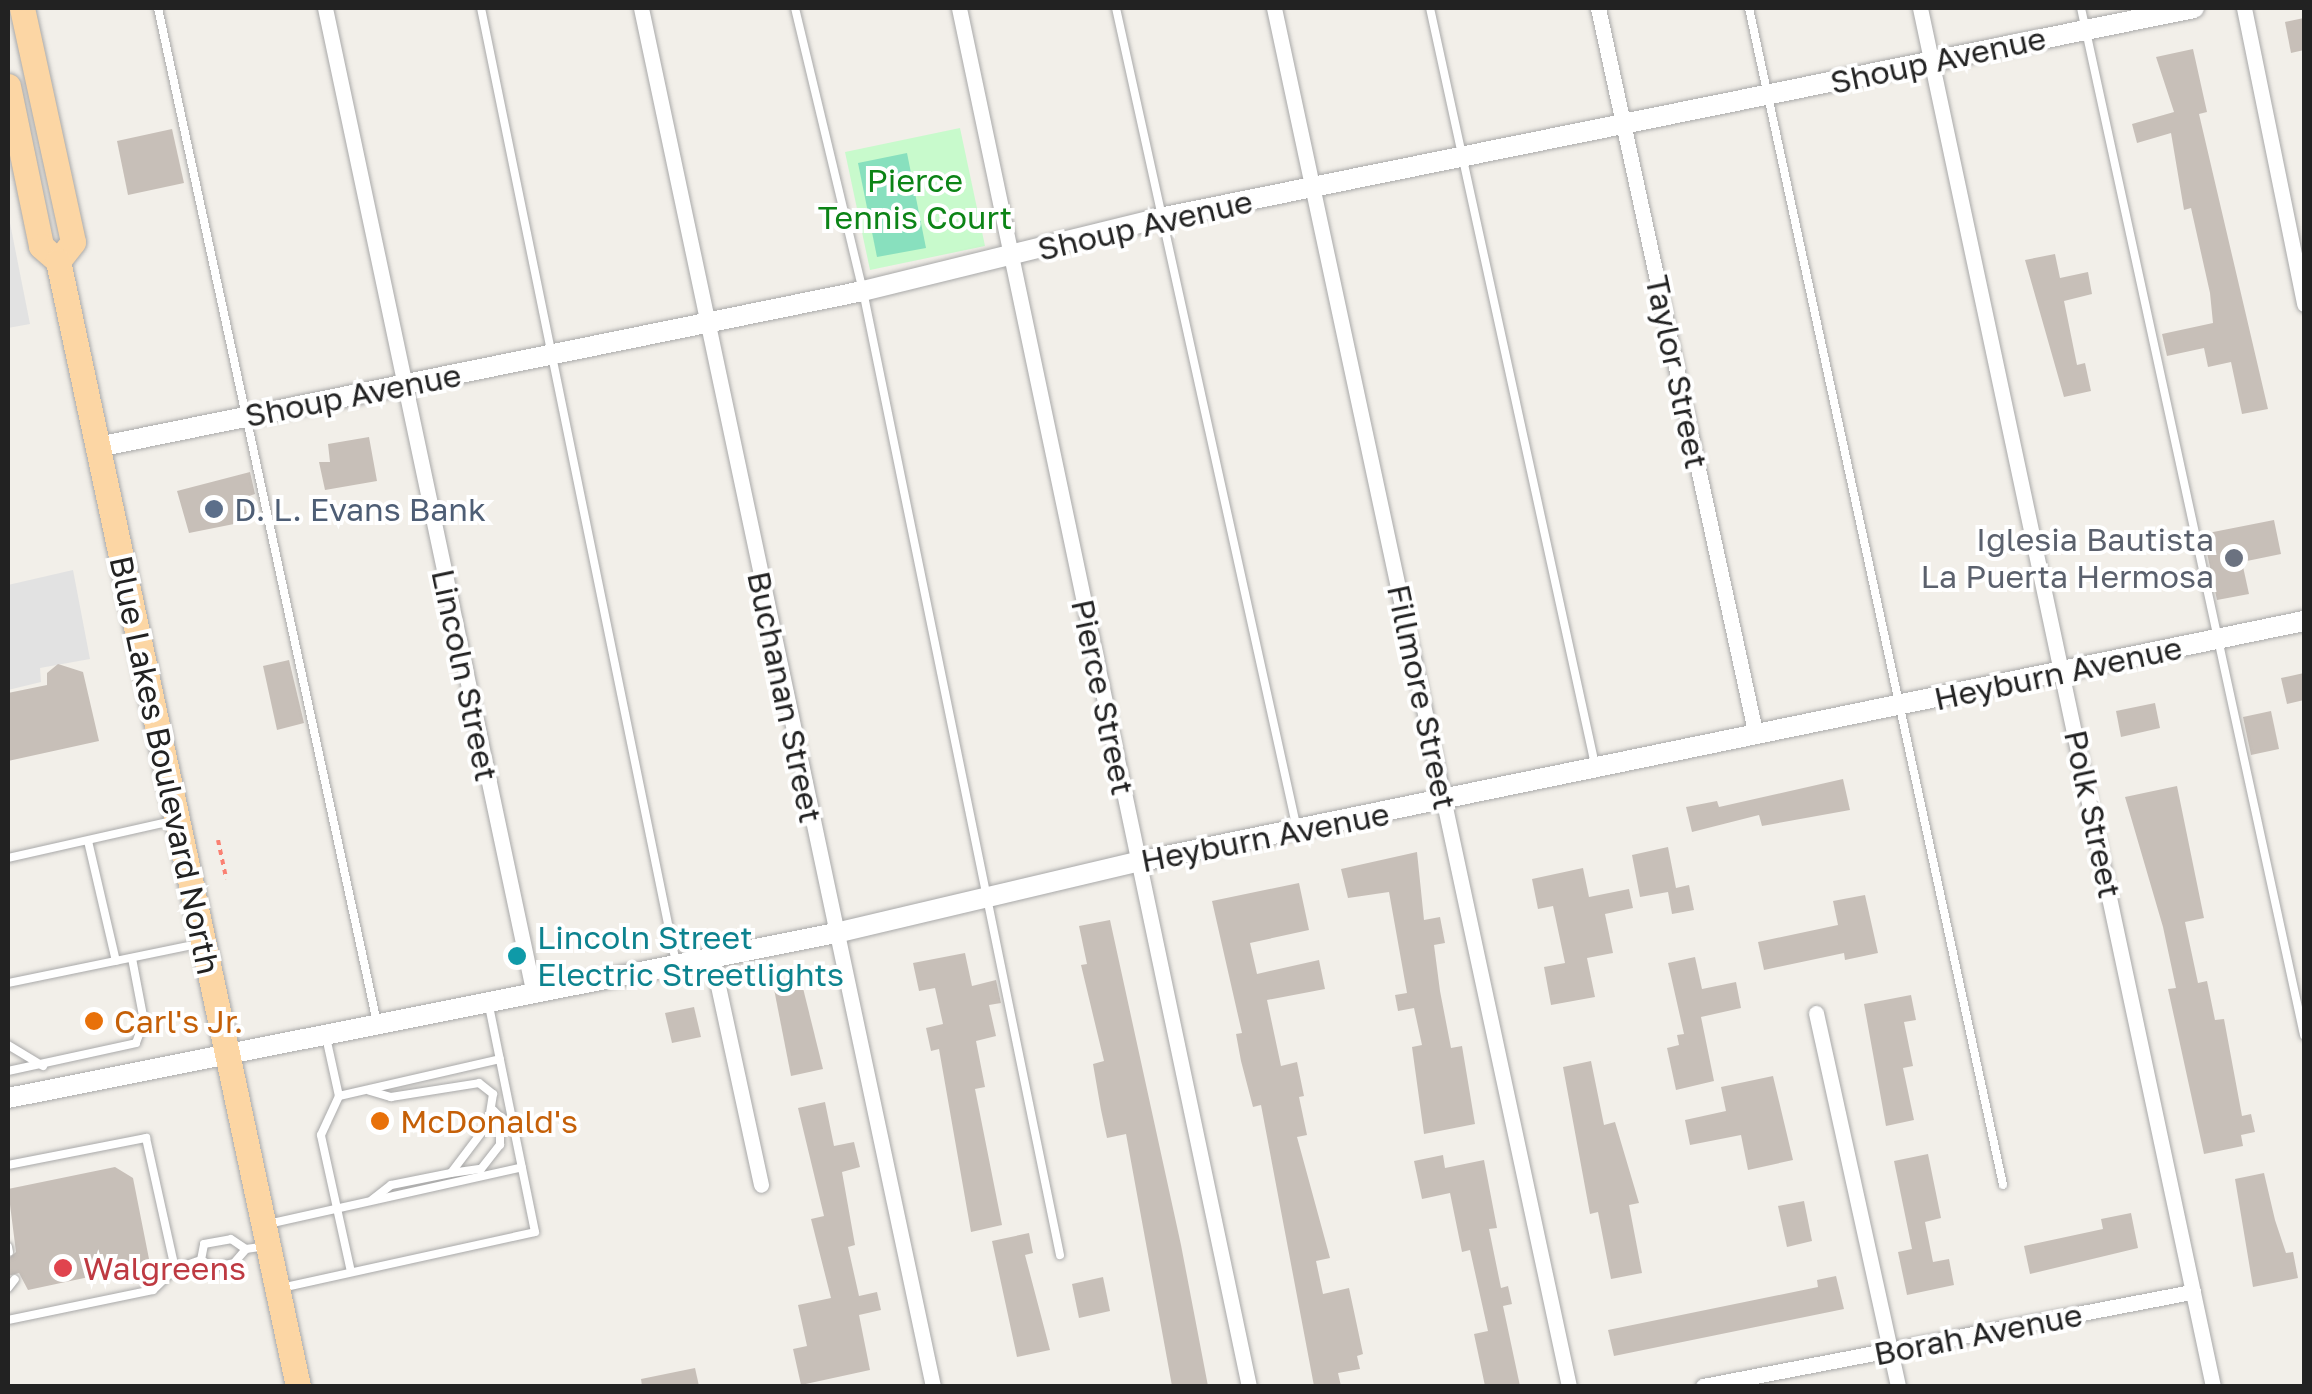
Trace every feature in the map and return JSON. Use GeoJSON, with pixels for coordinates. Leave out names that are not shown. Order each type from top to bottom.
{"type":"FeatureCollection","features":[{"type":"Feature","properties":{"kind":"main road","name":"Blue Lakes Boulevard North"},"geometry":{"type":"LineString","coordinates":[[22,8],[73,242],[58,261]]}},
{"type":"Feature","properties":{"kind":"main road","name":"Blue Lakes Boulevard North"},"geometry":{"type":"LineString","coordinates":[[8,86],[41,246],[58,261],[225,1052],[259,1240],[277,1289],[298,1386]]}},
{"type":"Feature","properties":{"kind":"street","name":"Lincoln Street"},"geometry":{"type":"LineString","coordinates":[[325,8],[401,386],[534,990]]}},
{"type":"Feature","properties":{"kind":"street","name":"Buchanan Street"},"geometry":{"type":"LineString","coordinates":[[641,8],[933,1386]]}},
{"type":"Feature","properties":{"kind":"street","name":"Pierce Street"},"geometry":{"type":"LineString","coordinates":[[959,8],[1249,1386]]}},
{"type":"Feature","properties":{"kind":"street","name":"Fillmore Street"},"geometry":{"type":"LineString","coordinates":[[1274,8],[1569,1386]]}},
{"type":"Feature","properties":{"kind":"street","name":"Taylor Street"},"geometry":{"type":"LineString","coordinates":[[1598,8],[1756,736]]}},
{"type":"Feature","properties":{"kind":"street","name":"Polk Street"},"geometry":{"type":"LineString","coordinates":[[1920,8],[2213,1386]]}},
{"type":"Feature","properties":{"kind":"street","name":"Shoup Avenue"},"geometry":{"type":"LineString","coordinates":[[98,447],[863,290],[1160,218],[1624,127],[2194,8]]}},
{"type":"Feature","properties":{"kind":"street"},"geometry":{"type":"LineString","coordinates":[[2244,8],[2304,304]]}},
{"type":"Feature","properties":{"kind":"street","name":"Heyburn Avenue"},"geometry":{"type":"LineString","coordinates":[[8,1098],[488,999],[836,933],[1137,862],[1444,802],[2304,621]]}},
{"type":"Feature","properties":{"kind":"street"},"geometry":{"type":"LineString","coordinates":[[712,958],[762,1185]]}},
{"type":"Feature","properties":{"kind":"street"},"geometry":{"type":"LineString","coordinates":[[1816,1012],[1898,1386]]}},
{"type":"Feature","properties":{"kind":"street","name":"Borah Avenue"},"geometry":{"type":"LineString","coordinates":[[1702,1386],[2194,1292]]}},
{"type":"Feature","properties":{"kind":"lane"},"geometry":{"type":"LineString","coordinates":[[158,8],[377,1023]]}},
{"type":"Feature","properties":{"kind":"lane"},"geometry":{"type":"LineString","coordinates":[[481,8],[676,965]]}},
{"type":"Feature","properties":{"kind":"lane"},"geometry":{"type":"LineString","coordinates":[[795,8],[863,290],[990,897],[1060,1255]]}},
{"type":"Feature","properties":{"kind":"lane"},"geometry":{"type":"LineString","coordinates":[[1116,8],[1296,829]]}},
{"type":"Feature","properties":{"kind":"lane"},"geometry":{"type":"LineString","coordinates":[[1430,8],[1596,770]]}},
{"type":"Feature","properties":{"kind":"lane"},"geometry":{"type":"LineString","coordinates":[[1749,8],[2003,1185]]}},
{"type":"Feature","properties":{"kind":"lane"},"geometry":{"type":"LineString","coordinates":[[2080,8],[2214,640],[2304,1036]]}},
{"type":"Feature","properties":{"kind":"lane"},"geometry":{"type":"LineString","coordinates":[[8,858],[176,820]]}},
{"type":"Feature","properties":{"kind":"lane"},"geometry":{"type":"LineString","coordinates":[[88,840],[116,961]]}},
{"type":"Feature","properties":{"kind":"lane"},"geometry":{"type":"LineString","coordinates":[[8,983],[202,944]]}},
{"type":"Feature","properties":{"kind":"lane"},"geometry":{"type":"LineString","coordinates":[[8,1071],[136,1043],[144,1021],[132,958]]}},
{"type":"Feature","properties":{"kind":"lane"},"geometry":{"type":"LineString","coordinates":[[277,1289],[535,1232],[488,999]]}},
{"type":"Feature","properties":{"kind":"lane"},"geometry":{"type":"LineString","coordinates":[[325,1033],[339,1096],[321,1135],[340,1206],[351,1272]]}},
{"type":"Feature","properties":{"kind":"lane"},"geometry":{"type":"LineString","coordinates":[[8,1045],[42,1066]]}},
{"type":"Feature","properties":{"kind":"lane"},"geometry":{"type":"LineString","coordinates":[[339,1096],[500,1059]]}},
{"type":"Feature","properties":{"kind":"lane"},"geometry":{"type":"LineString","coordinates":[[366,1090],[391,1097],[479,1083],[493,1094],[492,1110],[452,1173]]}},
{"type":"Feature","properties":{"kind":"lane"},"geometry":{"type":"LineString","coordinates":[[372,1200],[392,1185],[481,1169],[500,1145],[500,1117],[492,1110]]}},
{"type":"Feature","properties":{"kind":"lane"},"geometry":{"type":"LineString","coordinates":[[8,1165],[146,1138],[174,1269]]}},
{"type":"Feature","properties":{"kind":"lane"},"geometry":{"type":"LineString","coordinates":[[8,1320],[153,1290],[174,1269],[201,1260],[214,1267],[234,1262],[259,1240],[340,1206],[522,1168]]}},
{"type":"Feature","properties":{"kind":"lane"},"geometry":{"type":"LineString","coordinates":[[201,1260],[204,1244],[230,1239],[259,1240]]}},
{"type":"Feature","properties":{"kind":"lane"},"geometry":{"type":"LineString","coordinates":[[8,1288],[15,1280]]}},
{"type":"Feature","properties":{"kind":"path"},"geometry":{"type":"LineString","coordinates":[[218,840],[226,879]]}},
{"type":"Feature","properties":{"kind":"green space","name":"Pierce Tennis Court"},"geometry":{"type":"Polygon","coordinates":[[[960,128],[985,246],[870,270],[845,152],[960,128]]]}},
{"type":"Feature","properties":{"kind":"green space"},"geometry":{"type":"Polygon","coordinates":[[[907,153],[926,248],[877,257],[858,163],[907,153]]]}},
{"type":"Feature","properties":{"kind":"shaded area"},"geometry":{"type":"Polygon","coordinates":[[[8,213],[30,324],[8,328],[8,213]]]}},
{"type":"Feature","properties":{"kind":"shaded area"},"geometry":{"type":"Polygon","coordinates":[[[73,570],[90,659],[40,668],[41,682],[8,690],[8,585],[73,570]]]}},
{"type":"Feature","properties":{"kind":"building"},"geometry":{"type":"Polygon","coordinates":[[[2304,18],[2304,50],[2291,53],[2285,22],[2304,18]]]}},
{"type":"Feature","properties":{"kind":"building"},"geometry":{"type":"Polygon","coordinates":[[[2193,49],[2207,112],[2199,114],[2268,409],[2242,414],[2231,362],[2208,367],[2204,348],[2167,356],[2162,334],[2213,323],[2210,293],[2191,208],[2184,210],[2171,133],[2137,143],[2132,124],[2174,112],[2156,57],[2193,49]]]}},
{"type":"Feature","properties":{"kind":"building"},"geometry":{"type":"Polygon","coordinates":[[[172,129],[184,183],[128,195],[117,141],[172,129]]]}},
{"type":"Feature","properties":{"kind":"building"},"geometry":{"type":"Polygon","coordinates":[[[2055,254],[2060,278],[2088,272],[2092,294],[2064,301],[2077,365],[2085,363],[2091,391],[2064,397],[2025,260],[2055,254]]]}},
{"type":"Feature","properties":{"kind":"building"},"geometry":{"type":"Polygon","coordinates":[[[369,437],[377,481],[325,490],[319,462],[330,462],[328,444],[369,437]]]}},
{"type":"Feature","properties":{"kind":"building","name":"D. L. Evans Bank"},"geometry":{"type":"Polygon","coordinates":[[[250,472],[255,494],[243,498],[249,521],[189,533],[177,491],[250,472]]]}},
{"type":"Feature","properties":{"kind":"building","name":"Iglesia Bautista La Puerta Hermosa"},"geometry":{"type":"Polygon","coordinates":[[[2274,520],[2281,554],[2242,562],[2249,594],[2217,600],[2203,534],[2274,520]]]}},
{"type":"Feature","properties":{"kind":"building"},"geometry":{"type":"Polygon","coordinates":[[[289,660],[304,723],[277,730],[263,666],[289,660]]]}},
{"type":"Feature","properties":{"kind":"building"},"geometry":{"type":"Polygon","coordinates":[[[58,664],[83,672],[99,741],[8,761],[8,693],[47,685],[47,673],[58,664]]]}},
{"type":"Feature","properties":{"kind":"building"},"geometry":{"type":"Polygon","coordinates":[[[2304,673],[2304,700],[2287,704],[2281,678],[2304,673]]]}},
{"type":"Feature","properties":{"kind":"building"},"geometry":{"type":"Polygon","coordinates":[[[2155,703],[2160,728],[2121,737],[2116,711],[2155,703]]]}},
{"type":"Feature","properties":{"kind":"building"},"geometry":{"type":"Polygon","coordinates":[[[2271,711],[2279,749],[2251,755],[2243,717],[2271,711]]]}},
{"type":"Feature","properties":{"kind":"building"},"geometry":{"type":"Polygon","coordinates":[[[1843,779],[1850,810],[1762,826],[1759,815],[1692,832],[1686,807],[1717,801],[1719,807],[1843,779]]]}},
{"type":"Feature","properties":{"kind":"building"},"geometry":{"type":"Polygon","coordinates":[[[2177,786],[2204,918],[2185,922],[2198,983],[2207,981],[2215,1020],[2224,1019],[2242,1116],[2251,1114],[2255,1132],[2241,1135],[2243,1146],[2204,1154],[2168,989],[2176,988],[2163,927],[2125,797],[2177,786]]]}},
{"type":"Feature","properties":{"kind":"building"},"geometry":{"type":"Polygon","coordinates":[[[1668,847],[1676,888],[1689,885],[1694,910],[1672,914],[1668,892],[1640,897],[1632,855],[1668,847]]]}},
{"type":"Feature","properties":{"kind":"building"},"geometry":{"type":"Polygon","coordinates":[[[1417,852],[1424,920],[1440,917],[1445,943],[1434,945],[1440,991],[1451,1048],[1462,1046],[1475,1124],[1424,1134],[1412,1047],[1422,1045],[1414,1008],[1398,1011],[1395,995],[1407,993],[1389,892],[1348,898],[1341,869],[1417,852]]]}},
{"type":"Feature","properties":{"kind":"building"},"geometry":{"type":"Polygon","coordinates":[[[1583,868],[1589,897],[1629,889],[1633,908],[1605,914],[1613,953],[1587,958],[1595,997],[1551,1005],[1544,967],[1565,963],[1553,906],[1538,909],[1532,879],[1583,868]]]}},
{"type":"Feature","properties":{"kind":"building"},"geometry":{"type":"Polygon","coordinates":[[[1299,883],[1309,930],[1250,943],[1257,974],[1319,960],[1325,989],[1267,1000],[1281,1066],[1297,1062],[1304,1096],[1299,1097],[1307,1135],[1297,1137],[1330,1258],[1316,1261],[1323,1294],[1349,1288],[1363,1354],[1357,1356],[1360,1369],[1338,1373],[1341,1386],[1314,1386],[1261,1105],[1253,1107],[1241,1061],[1236,1034],[1242,1033],[1212,901],[1299,883]]]}},
{"type":"Feature","properties":{"kind":"building"},"geometry":{"type":"Polygon","coordinates":[[[1865,895],[1878,953],[1845,960],[1844,953],[1764,970],[1758,942],[1838,925],[1833,901],[1865,895]]]}},
{"type":"Feature","properties":{"kind":"building"},"geometry":{"type":"Polygon","coordinates":[[[1110,920],[1208,1386],[1172,1386],[1126,1134],[1107,1138],[1101,1110],[1093,1064],[1104,1061],[1081,965],[1087,964],[1079,926],[1110,920]]]}},
{"type":"Feature","properties":{"kind":"building"},"geometry":{"type":"Polygon","coordinates":[[[965,953],[972,986],[996,980],[1001,1003],[989,1005],[996,1036],[976,1041],[985,1087],[975,1089],[1002,1225],[971,1232],[939,1049],[931,1051],[926,1028],[943,1024],[935,988],[919,991],[913,963],[965,953]]]}},
{"type":"Feature","properties":{"kind":"building"},"geometry":{"type":"Polygon","coordinates":[[[1695,957],[1702,989],[1736,982],[1741,1008],[1701,1017],[1714,1081],[1676,1090],[1667,1048],[1679,1045],[1677,1035],[1684,1034],[1668,963],[1695,957]]]}},
{"type":"Feature","properties":{"kind":"building"},"geometry":{"type":"Polygon","coordinates":[[[802,984],[823,1069],[791,1076],[774,989],[802,984]]]}},
{"type":"Feature","properties":{"kind":"building"},"geometry":{"type":"Polygon","coordinates":[[[1911,995],[1916,1020],[1904,1022],[1913,1066],[1903,1068],[1914,1120],[1886,1126],[1864,1004],[1911,995]]]}},
{"type":"Feature","properties":{"kind":"building"},"geometry":{"type":"Polygon","coordinates":[[[694,1007],[701,1037],[672,1043],[665,1013],[694,1007]]]}},
{"type":"Feature","properties":{"kind":"building"},"geometry":{"type":"Polygon","coordinates":[[[1591,1061],[1604,1125],[1615,1122],[1639,1203],[1629,1205],[1642,1273],[1611,1279],[1598,1212],[1590,1214],[1563,1067],[1591,1061]]]}},
{"type":"Feature","properties":{"kind":"building"},"geometry":{"type":"Polygon","coordinates":[[[1773,1076],[1793,1160],[1748,1170],[1741,1135],[1690,1145],[1685,1120],[1726,1111],[1721,1087],[1773,1076]]]}},
{"type":"Feature","properties":{"kind":"building"},"geometry":{"type":"Polygon","coordinates":[[[825,1102],[834,1146],[854,1142],[860,1167],[842,1172],[855,1245],[848,1247],[859,1296],[877,1292],[881,1310],[859,1315],[870,1370],[801,1385],[793,1349],[807,1346],[798,1305],[831,1298],[811,1219],[824,1216],[798,1108],[825,1102]]]}},
{"type":"Feature","properties":{"kind":"building"},"geometry":{"type":"Polygon","coordinates":[[[1928,1154],[1941,1218],[1925,1222],[1933,1262],[1949,1259],[1954,1285],[1907,1295],[1898,1252],[1912,1249],[1894,1161],[1928,1154]]]}},
{"type":"Feature","properties":{"kind":"building"},"geometry":{"type":"Polygon","coordinates":[[[1443,1155],[1445,1168],[1484,1160],[1497,1228],[1489,1229],[1501,1288],[1508,1286],[1512,1304],[1503,1306],[1520,1386],[1485,1386],[1474,1334],[1488,1331],[1470,1250],[1462,1252],[1450,1193],[1422,1199],[1414,1161],[1443,1155]]]}},
{"type":"Feature","properties":{"kind":"building","name":"Walgreens"},"geometry":{"type":"Polygon","coordinates":[[[115,1167],[133,1178],[150,1264],[28,1290],[19,1273],[8,1276],[8,1259],[16,1252],[8,1189],[115,1167]]]}},
{"type":"Feature","properties":{"kind":"building"},"geometry":{"type":"Polygon","coordinates":[[[2264,1173],[2275,1220],[2286,1253],[2293,1252],[2298,1278],[2253,1287],[2235,1179],[2264,1173]]]}},
{"type":"Feature","properties":{"kind":"building"},"geometry":{"type":"Polygon","coordinates":[[[1804,1201],[1812,1241],[1787,1247],[1778,1206],[1804,1201]]]}},
{"type":"Feature","properties":{"kind":"building"},"geometry":{"type":"Polygon","coordinates":[[[2131,1213],[2138,1248],[2030,1274],[2024,1246],[2103,1229],[2101,1219],[2131,1213]]]}},
{"type":"Feature","properties":{"kind":"building"},"geometry":{"type":"Polygon","coordinates":[[[1029,1233],[1033,1253],[1025,1255],[1050,1350],[1017,1357],[992,1241],[1029,1233]]]}},
{"type":"Feature","properties":{"kind":"building"},"geometry":{"type":"Polygon","coordinates":[[[1836,1276],[1844,1309],[1614,1356],[1608,1330],[1818,1287],[1817,1280],[1836,1276]]]}},
{"type":"Feature","properties":{"kind":"building"},"geometry":{"type":"Polygon","coordinates":[[[1103,1277],[1110,1311],[1079,1318],[1072,1284],[1103,1277]]]}},
{"type":"Feature","properties":{"kind":"building"},"geometry":{"type":"Polygon","coordinates":[[[695,1368],[699,1386],[642,1386],[641,1379],[695,1368]]]}},
{"type":"Feature","properties":{"kind":"place","name":"D. L. Evans Bank"},"geometry":{"type":"Point","coordinates":[214,509]}},
{"type":"Feature","properties":{"kind":"place","name":"Iglesia Bautista La Puerta Hermosa"},"geometry":{"type":"Point","coordinates":[2234,558]}},
{"type":"Feature","properties":{"kind":"place","name":"Lincoln Street Electric Streetlights"},"geometry":{"type":"Point","coordinates":[517,956]}},
{"type":"Feature","properties":{"kind":"place","name":"Carl's Jr."},"geometry":{"type":"Point","coordinates":[94,1021]}},
{"type":"Feature","properties":{"kind":"place","name":"McDonald's"},"geometry":{"type":"Point","coordinates":[380,1121]}},
{"type":"Feature","properties":{"kind":"place","name":"Walgreens"},"geometry":{"type":"Point","coordinates":[63,1268]}}]}
